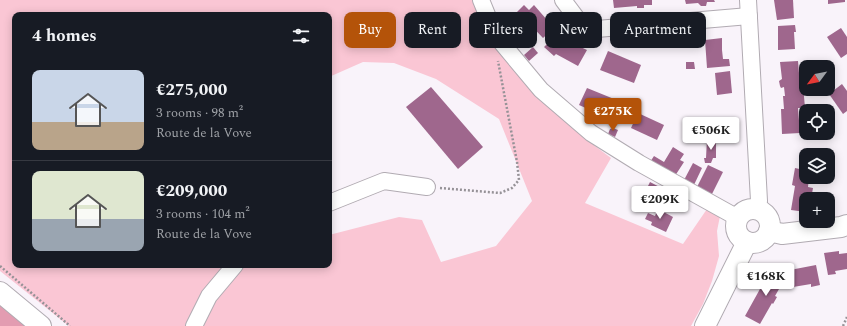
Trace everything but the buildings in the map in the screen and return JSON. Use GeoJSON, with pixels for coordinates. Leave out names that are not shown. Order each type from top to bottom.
{"type":"FeatureCollection","features":[{"type":"Feature","properties":{"kind":"street"},"geometry":{"type":"LineString","coordinates":[[481,0],[486,12]]}},
{"type":"Feature","properties":{"kind":"street"},"geometry":{"type":"LineString","coordinates":[[563,0],[578,20],[597,29],[749,16]]}},
{"type":"Feature","properties":{"kind":"street"},"geometry":{"type":"LineString","coordinates":[[748,0],[759,201],[757,210]]}},
{"type":"Feature","properties":{"kind":"street"},"geometry":{"type":"LineString","coordinates":[[506,48],[541,90],[591,133],[639,163],[738,218]]}},
{"type":"Feature","properties":{"kind":"street"},"geometry":{"type":"LineString","coordinates":[[332,202],[384,181],[427,187]]}},
{"type":"Feature","properties":{"kind":"street"},"geometry":{"type":"LineString","coordinates":[[757,210],[766,216],[770,225],[769,230],[767,236],[758,242],[747,242],[739,236],[736,222],[738,218],[746,211],[757,210]]}},
{"type":"Feature","properties":{"kind":"street"},"geometry":{"type":"LineString","coordinates":[[769,230],[782,234],[847,225]]}},
{"type":"Feature","properties":{"kind":"street"},"geometry":{"type":"LineString","coordinates":[[704,326],[747,242]]}},
{"type":"Feature","properties":{"kind":"street"},"geometry":{"type":"LineString","coordinates":[[194,326],[209,296],[232,268]]}},
{"type":"Feature","properties":{"kind":"street"},"geometry":{"type":"LineString","coordinates":[[0,292],[41,326]]}},
{"type":"Feature","properties":{"kind":"path"},"geometry":{"type":"LineString","coordinates":[[427,187],[500,193],[512,188],[519,180],[517,162],[498,63],[500,48]]}},
{"type":"Feature","properties":{"kind":"path"},"geometry":{"type":"LineString","coordinates":[[0,266],[70,326]]}},
{"type":"Feature","properties":{"kind":"path"},"geometry":{"type":"LineString","coordinates":[[843,326],[847,317]]}},
{"type":"Feature","properties":{"kind":"shaded area"},"geometry":{"type":"Polygon","coordinates":[[[0,0],[474,0],[482,12],[469,12],[469,48],[508,48],[545,101],[595,146],[611,158],[585,203],[683,244],[707,209],[720,216],[717,231],[719,256],[712,281],[703,304],[691,326],[69,326],[0,271],[0,0]]]}},
{"type":"Feature","properties":{"kind":"shaded area"},"geometry":{"type":"Polygon","coordinates":[[[0,300],[28,326],[0,326],[0,300]]]}}]}
